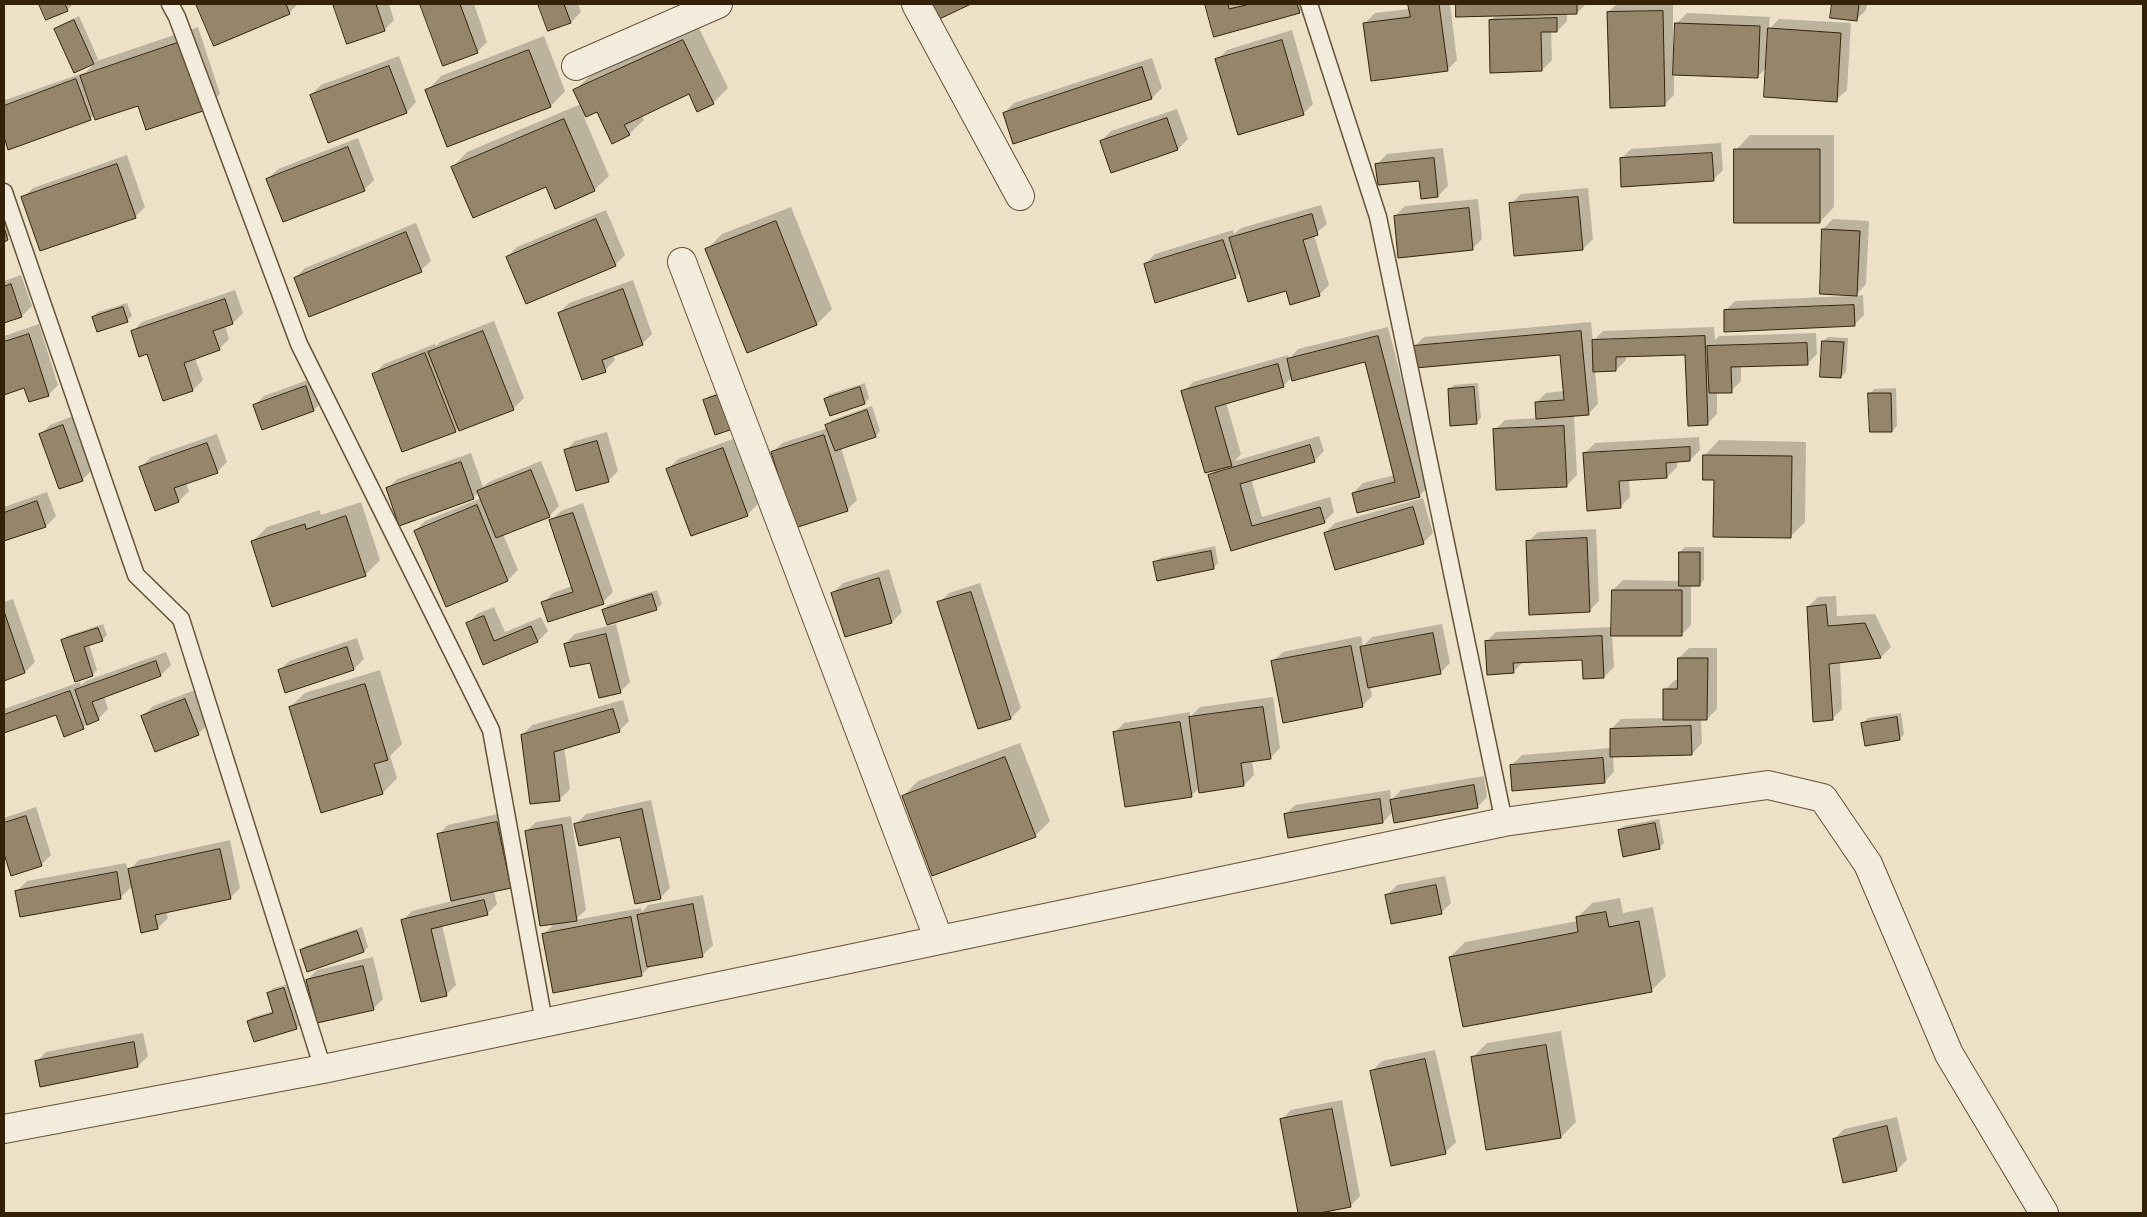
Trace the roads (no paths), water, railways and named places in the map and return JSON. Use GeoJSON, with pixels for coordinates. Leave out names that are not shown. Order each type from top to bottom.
{"type":"FeatureCollection","features":[{"type":"Feature","properties":{"kind":"street"},"geometry":{"type":"LineString","coordinates":[[576,66],[718,4]]}},
{"type":"Feature","properties":{"kind":"street"},"geometry":{"type":"LineString","coordinates":[[916,4],[1020,196]]}},
{"type":"Feature","properties":{"kind":"street"},"geometry":{"type":"LineString","coordinates":[[682,262],[939,940]]}},
{"type":"Feature","properties":{"kind":"street"},"geometry":{"type":"LineString","coordinates":[[4,1129],[323,1069],[1504,822],[1768,786],[1822,798],[1868,864],[1949,1054],[2044,1213]]}},
{"type":"Feature","properties":{"kind":"lane"},"geometry":{"type":"LineString","coordinates":[[170,4],[298,344],[491,730],[544,1022]]}},
{"type":"Feature","properties":{"kind":"lane"},"geometry":{"type":"LineString","coordinates":[[1309,4],[1378,217],[1504,822]]}},
{"type":"Feature","properties":{"kind":"lane"},"geometry":{"type":"LineString","coordinates":[[4,192],[136,575],[181,619],[323,1069]]}}]}
